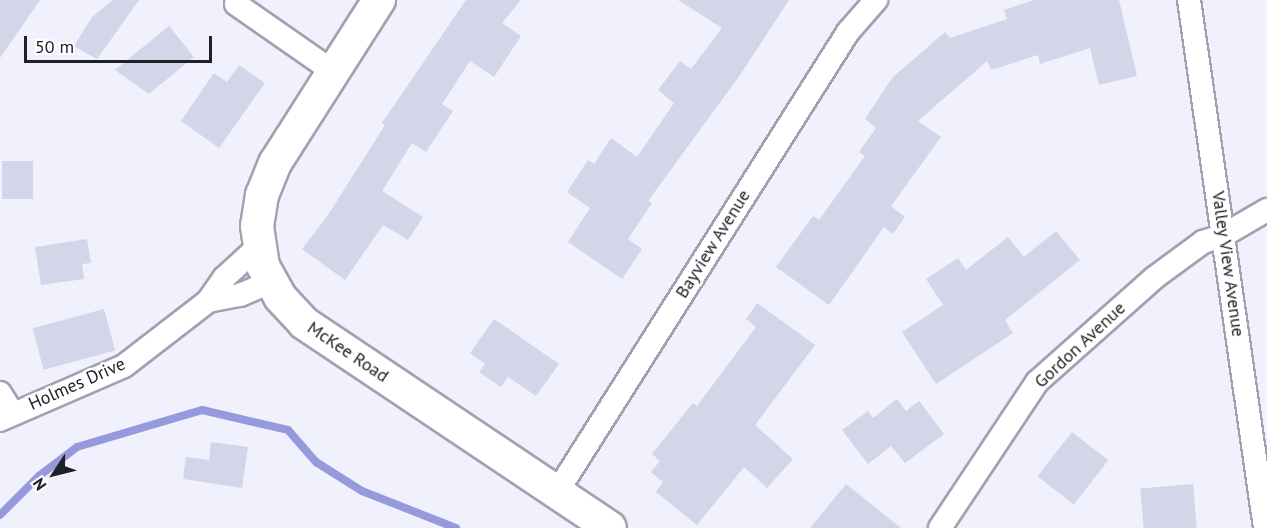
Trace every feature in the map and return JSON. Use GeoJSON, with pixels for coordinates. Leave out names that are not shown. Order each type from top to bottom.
{"type":"FeatureCollection","features":[{"type":"Feature","properties":{"kind":"street","name":"McKee Road"},"geometry":{"type":"LineString","coordinates":[[380,0],[275,163],[262,195],[258,247],[271,282],[304,323],[610,528]]}},
{"type":"Feature","properties":{"kind":"street","name":"Bayview Avenue"},"geometry":{"type":"LineString","coordinates":[[557,492],[848,32],[876,0]]}},
{"type":"Feature","properties":{"kind":"street","name":"Valley View Avenue"},"geometry":{"type":"LineString","coordinates":[[1189,0],[1265,528]]}},
{"type":"Feature","properties":{"kind":"street"},"geometry":{"type":"LineString","coordinates":[[236,4],[334,72]]}},
{"type":"Feature","properties":{"kind":"street","name":"Gordon Avenue"},"geometry":{"type":"LineString","coordinates":[[940,528],[1037,382],[1154,278],[1203,242],[1224,235],[1267,210]]}},
{"type":"Feature","properties":{"kind":"street","name":"Holmes Drive"},"geometry":{"type":"LineString","coordinates":[[6,416],[124,366],[208,301],[224,278],[258,247]]}},
{"type":"Feature","properties":{"kind":"street","name":"Holmes Drive"},"geometry":{"type":"LineString","coordinates":[[208,301],[240,295],[271,282]]}},
{"type":"Feature","properties":{"kind":"street"},"geometry":{"type":"LineString","coordinates":[[0,393],[6,416]]}},
{"type":"Feature","properties":{"kind":"building"},"geometry":{"type":"Polygon","coordinates":[[[0,0],[40,0],[0,58],[0,0]]]}},
{"type":"Feature","properties":{"kind":"building"},"geometry":{"type":"Polygon","coordinates":[[[113,0],[139,0],[97,59],[74,46],[92,17],[113,0]]]}},
{"type":"Feature","properties":{"kind":"building"},"geometry":{"type":"Polygon","coordinates":[[[466,0],[521,0],[502,23],[521,36],[494,77],[470,61],[442,104],[453,111],[426,152],[412,143],[382,191],[423,217],[408,240],[383,225],[345,280],[302,249],[328,215],[385,125],[382,123],[466,0]]]}},
{"type":"Feature","properties":{"kind":"building"},"geometry":{"type":"Polygon","coordinates":[[[678,0],[789,0],[740,75],[648,201],[652,203],[628,239],[642,249],[622,279],[568,242],[590,208],[567,192],[588,160],[594,164],[611,138],[637,157],[674,103],[658,90],[680,61],[691,69],[722,28],[678,0]]]}},
{"type":"Feature","properties":{"kind":"building"},"geometry":{"type":"Polygon","coordinates":[[[1034,0],[1119,0],[1137,76],[1099,85],[1090,48],[1040,64],[1038,55],[991,70],[987,61],[918,121],[941,137],[891,206],[905,217],[893,234],[884,227],[829,305],[776,267],[813,216],[819,220],[865,156],[859,152],[876,128],[865,119],[892,78],[945,32],[950,38],[1007,19],[1004,10],[1034,0]]]}},
{"type":"Feature","properties":{"kind":"building"},"geometry":{"type":"Polygon","coordinates":[[[169,26],[194,57],[149,94],[115,70],[169,26]]]}},
{"type":"Feature","properties":{"kind":"building"},"geometry":{"type":"Polygon","coordinates":[[[239,65],[265,83],[219,148],[181,121],[214,73],[227,82],[239,65]]]}},
{"type":"Feature","properties":{"kind":"building"},"geometry":{"type":"Polygon","coordinates":[[[2,161],[33,161],[33,199],[2,199],[2,161]]]}},
{"type":"Feature","properties":{"kind":"building"},"geometry":{"type":"Polygon","coordinates":[[[1056,231],[1080,260],[1005,320],[1013,333],[936,384],[902,332],[943,305],[926,279],[958,258],[966,270],[1008,237],[1024,257],[1056,231]]]}},
{"type":"Feature","properties":{"kind":"building"},"geometry":{"type":"Polygon","coordinates":[[[87,239],[91,263],[82,264],[84,279],[41,285],[35,247],[87,239]]]}},
{"type":"Feature","properties":{"kind":"building"},"geometry":{"type":"Polygon","coordinates":[[[757,303],[815,345],[755,425],[793,459],[767,488],[744,467],[697,525],[656,492],[663,482],[651,472],[660,461],[652,454],[693,403],[697,406],[756,327],[746,319],[757,303]]]}},
{"type":"Feature","properties":{"kind":"building"},"geometry":{"type":"Polygon","coordinates":[[[104,309],[115,351],[44,370],[33,328],[104,309]]]}},
{"type":"Feature","properties":{"kind":"building"},"geometry":{"type":"Polygon","coordinates":[[[494,319],[559,364],[536,396],[508,377],[501,387],[479,372],[485,364],[470,353],[494,319]]]}},
{"type":"Feature","properties":{"kind":"building"},"geometry":{"type":"Polygon","coordinates":[[[897,399],[906,411],[919,401],[944,434],[905,463],[891,446],[868,464],[842,430],[868,411],[873,418],[897,399]]]}},
{"type":"Feature","properties":{"kind":"building"},"geometry":{"type":"Polygon","coordinates":[[[1072,432],[1108,460],[1074,504],[1038,476],[1072,432]]]}},
{"type":"Feature","properties":{"kind":"building"},"geometry":{"type":"Polygon","coordinates":[[[211,442],[248,447],[242,488],[183,479],[186,457],[209,460],[211,442]]]}},
{"type":"Feature","properties":{"kind":"building"},"geometry":{"type":"Polygon","coordinates":[[[846,484],[901,528],[810,528],[846,484]]]}},
{"type":"Feature","properties":{"kind":"building"},"geometry":{"type":"Polygon","coordinates":[[[1193,484],[1197,528],[1144,528],[1140,489],[1193,484]]]}},
{"type":"Feature","properties":{"kind":"waterway"},"geometry":{"type":"LineString","coordinates":[[0,515],[39,476],[77,447],[202,410],[288,430],[316,462],[362,491],[456,528]]}}]}
